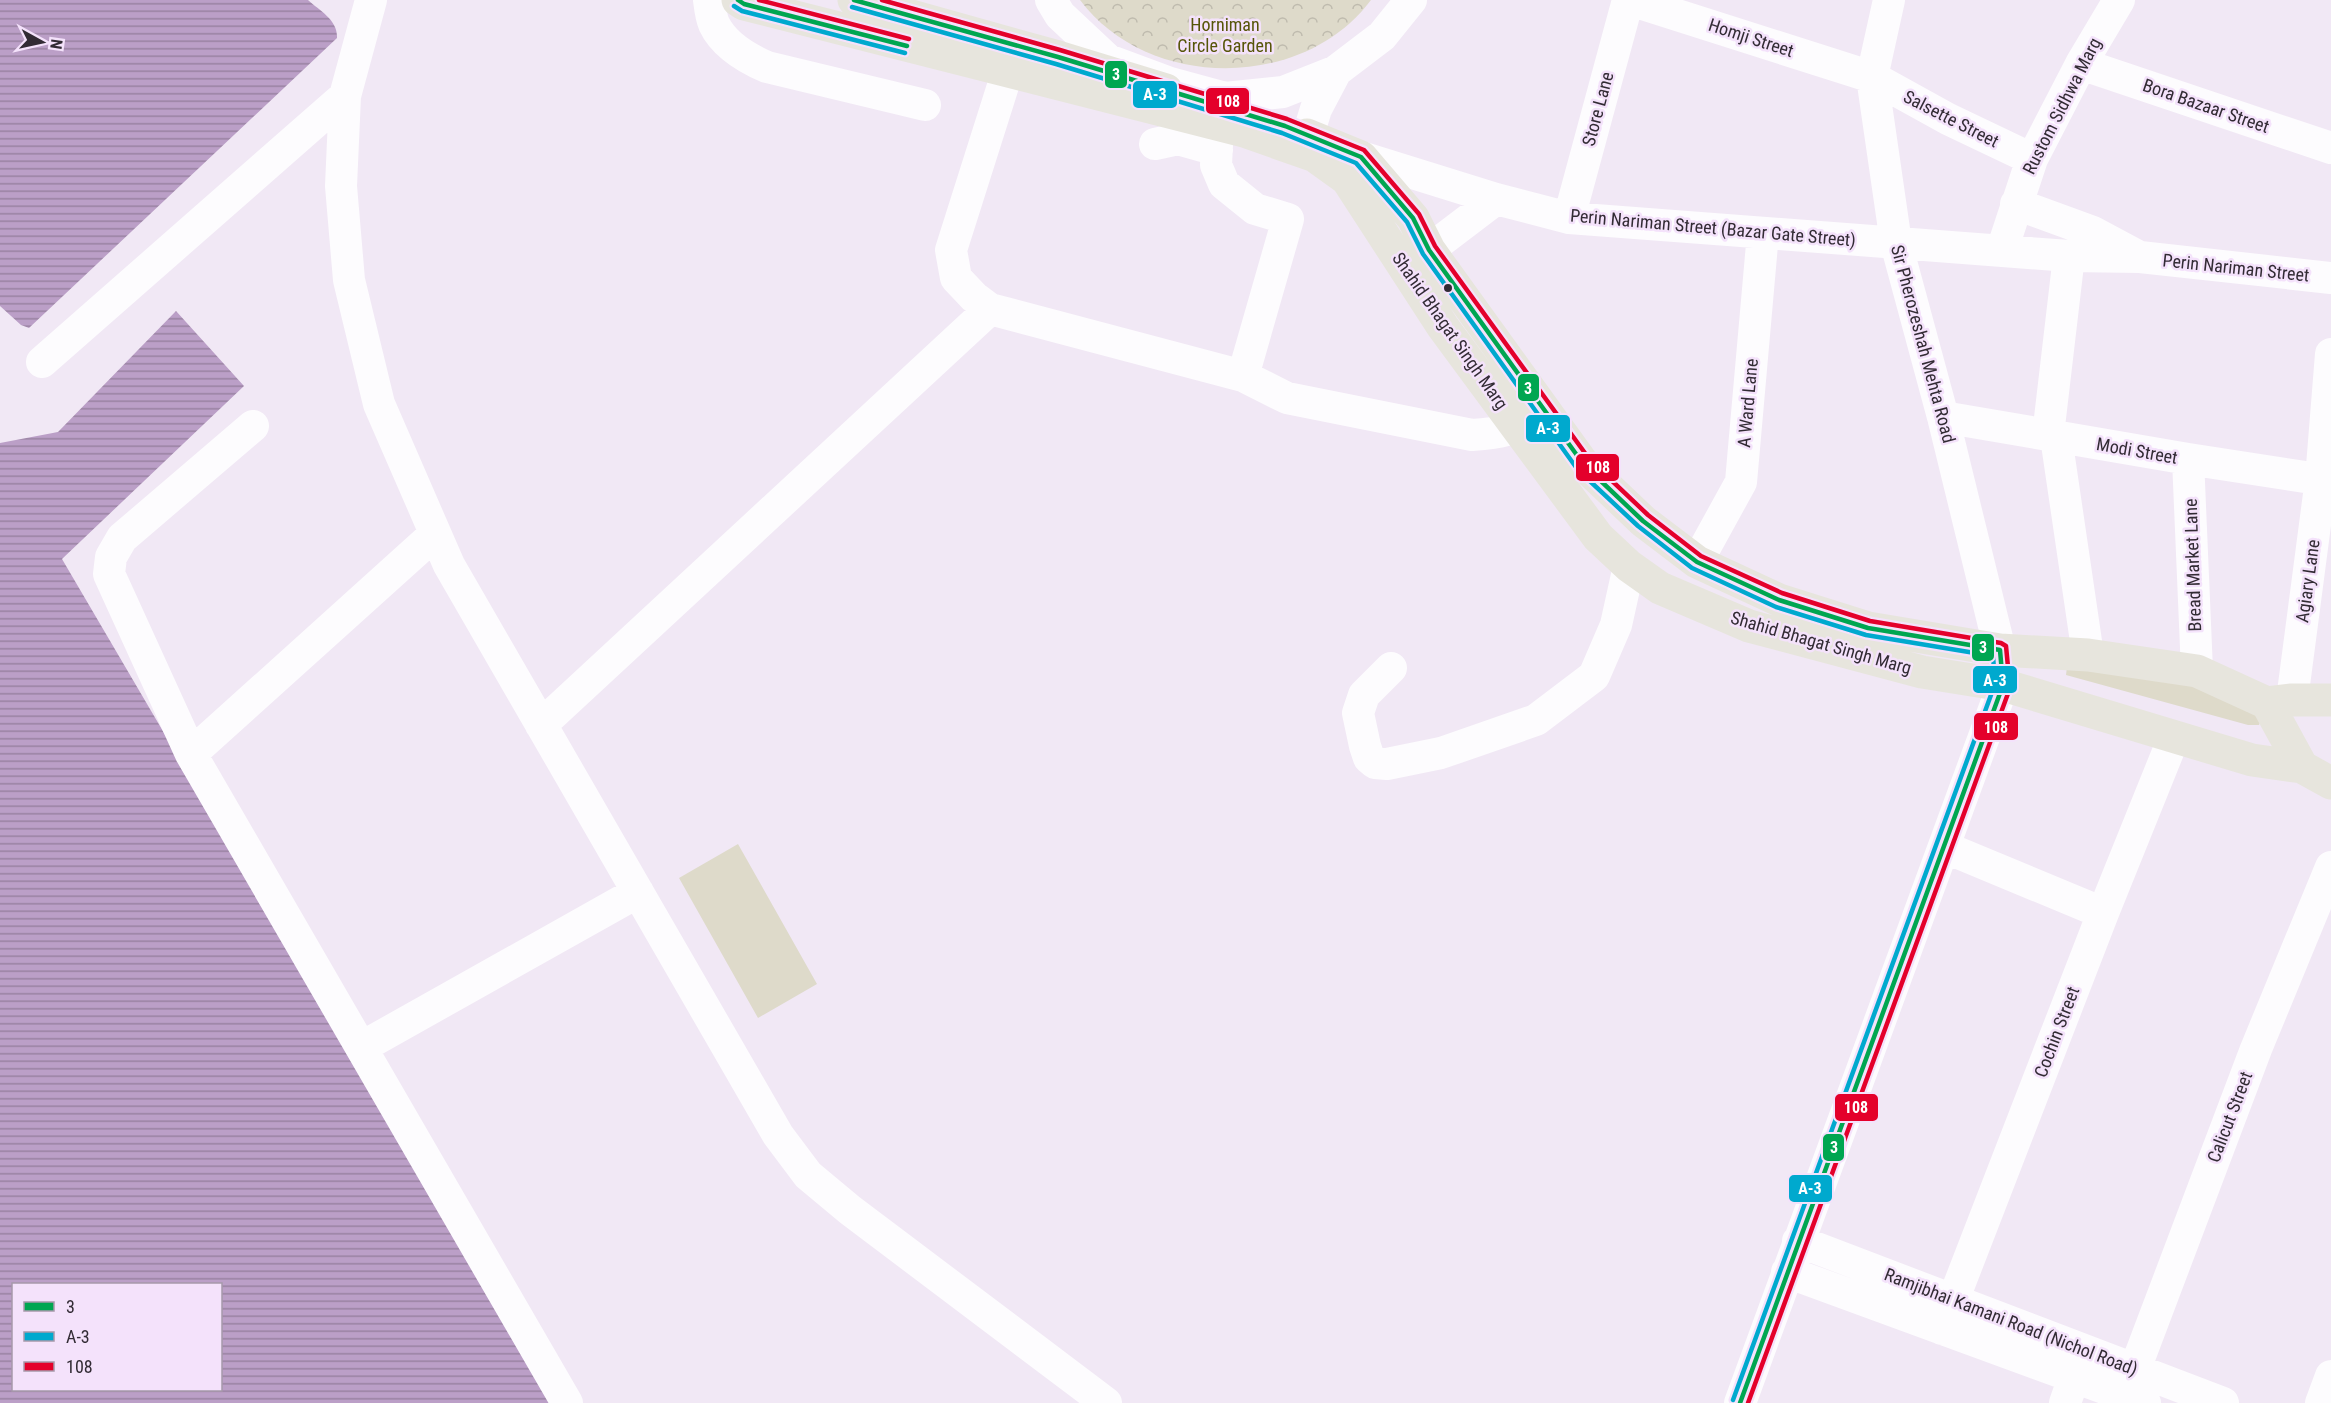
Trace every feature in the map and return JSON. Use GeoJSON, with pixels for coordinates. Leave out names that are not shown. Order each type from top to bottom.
{"type":"FeatureCollection","features":[{"type":"Feature","properties":{"kind":"main road","name":"Shahid Bhagat Singh Marg"},"geometry":{"type":"LineString","coordinates":[[738,0],[744,4],[1012,58],[1058,57],[1286,126],[1333,151],[1413,218],[1429,250],[1584,465],[1643,521],[1697,562],[1779,600],[1868,628],[2000,650],[2088,655],[2197,671],[2279,701]]}},
{"type":"Feature","properties":{"kind":"main road","name":"Shahid Bhagat Singh Marg"},"geometry":{"type":"LineString","coordinates":[[854,0],[1012,58],[1082,90],[1218,137],[1304,152],[1333,151]]}},
{"type":"Feature","properties":{"kind":"main road","name":"Shahid Bhagat Singh Marg"},"geometry":{"type":"LineString","coordinates":[[1333,151],[1347,179],[1443,327],[1598,537],[1629,566],[1660,588],[1749,626],[1922,672],[2003,685],[2252,760],[2302,767],[2331,783]]}},
{"type":"Feature","properties":{"kind":"main road"},"geometry":{"type":"LineString","coordinates":[[2331,700],[2279,701],[2302,767],[2331,752]]}},
{"type":"Feature","properties":{"kind":"street"},"geometry":{"type":"LineString","coordinates":[[709,0],[713,23],[727,42],[750,60],[767,67],[925,105]]}},
{"type":"Feature","properties":{"kind":"street"},"geometry":{"type":"LineString","coordinates":[[1055,7],[1108,60],[1170,83],[1225,98],[1282,92],[1336,70],[1382,36],[1411,0]]}},
{"type":"Feature","properties":{"kind":"street","name":"Homji Street"},"geometry":{"type":"LineString","coordinates":[[1629,0],[1703,11],[1872,77]]}},
{"type":"Feature","properties":{"kind":"street","name":"Store Lane"},"geometry":{"type":"LineString","coordinates":[[1569,218],[1629,0]]}},
{"type":"Feature","properties":{"kind":"street","name":"Sir Pherozeshah Mehta Road"},"geometry":{"type":"LineString","coordinates":[[1889,0],[1872,77],[1896,243],[1943,417],[2000,650],[2003,685]]}},
{"type":"Feature","properties":{"kind":"street","name":"Rustom Sidhwa Marg"},"geometry":{"type":"LineString","coordinates":[[2002,250],[2032,159],[2081,63],[2119,0]]}},
{"type":"Feature","properties":{"kind":"street"},"geometry":{"type":"LineString","coordinates":[[369,1],[345,96],[341,186],[349,280],[379,404],[449,565],[778,1135],[808,1175],[850,1210],[1106,1403]]}},
{"type":"Feature","properties":{"kind":"street"},"geometry":{"type":"LineString","coordinates":[[1055,7],[1053,35],[1058,57],[1082,90]]}},
{"type":"Feature","properties":{"kind":"street"},"geometry":{"type":"LineString","coordinates":[[1012,58],[951,250],[956,278],[974,297],[990,309],[1243,376],[1287,398],[1472,435],[1503,433],[1518,427],[1544,410]]}},
{"type":"Feature","properties":{"kind":"street","name":"Bora Bazaar Street"},"geometry":{"type":"LineString","coordinates":[[2081,63],[2331,148]]}},
{"type":"Feature","properties":{"kind":"street"},"geometry":{"type":"LineString","coordinates":[[1333,151],[1316,109],[1336,70]]}},
{"type":"Feature","properties":{"kind":"street","name":"Salsette Street"},"geometry":{"type":"LineString","coordinates":[[1872,77],[1948,119],[2032,159]]}},
{"type":"Feature","properties":{"kind":"street"},"geometry":{"type":"LineString","coordinates":[[42,362],[345,96]]}},
{"type":"Feature","properties":{"kind":"street"},"geometry":{"type":"LineString","coordinates":[[1155,144],[1178,139],[1218,137],[1216,165],[1224,184],[1255,210],[1288,219],[1243,376]]}},
{"type":"Feature","properties":{"kind":"street","name":"Perin Nariman Street (Bazar Gate Street)"},"geometry":{"type":"LineString","coordinates":[[1333,151],[1569,218],[2002,250]]}},
{"type":"Feature","properties":{"kind":"street"},"geometry":{"type":"LineString","coordinates":[[1429,250],[1496,199]]}},
{"type":"Feature","properties":{"kind":"street","name":"Perin Nariman Street"},"geometry":{"type":"LineString","coordinates":[[2016,204],[2093,232],[2140,257]]}},
{"type":"Feature","properties":{"kind":"street","name":"A Ward Lane"},"geometry":{"type":"LineString","coordinates":[[1697,562],[1741,482],[1763,233]]}},
{"type":"Feature","properties":{"kind":"street","name":"Perin Nariman Street"},"geometry":{"type":"LineString","coordinates":[[2002,250],[2069,256],[2140,257],[2331,278]]}},
{"type":"Feature","properties":{"kind":"street"},"geometry":{"type":"LineString","coordinates":[[2069,256],[2052,436],[2088,655]]}},
{"type":"Feature","properties":{"kind":"street"},"geometry":{"type":"LineString","coordinates":[[541,725],[990,309]]}},
{"type":"Feature","properties":{"kind":"street","name":"Agiary Lane"},"geometry":{"type":"LineString","coordinates":[[2279,701],[2326,480],[2331,354]]}},
{"type":"Feature","properties":{"kind":"street","name":"Modi Street"},"geometry":{"type":"LineString","coordinates":[[1943,417],[2326,480]]}},
{"type":"Feature","properties":{"kind":"street"},"geometry":{"type":"LineString","coordinates":[[253,426],[122,538],[111,557],[109,574],[191,754],[567,1403]]}},
{"type":"Feature","properties":{"kind":"street","name":"Bread Market Lane"},"geometry":{"type":"LineString","coordinates":[[2188,459],[2197,671]]}},
{"type":"Feature","properties":{"kind":"street"},"geometry":{"type":"LineString","coordinates":[[191,754],[435,534]]}},
{"type":"Feature","properties":{"kind":"street"},"geometry":{"type":"LineString","coordinates":[[1391,668],[1364,695],[1358,713],[1365,747],[1369,758],[1375,763],[1387,764],[1441,753],[1536,720],[1594,676],[1616,625],[1629,566]]}},
{"type":"Feature","properties":{"kind":"street"},"geometry":{"type":"LineString","coordinates":[[1740,1403],[2003,685]]}},
{"type":"Feature","properties":{"kind":"street","name":"Cochin Street"},"geometry":{"type":"LineString","coordinates":[[1948,1315],[2103,913],[2174,737]]}},
{"type":"Feature","properties":{"kind":"street"},"geometry":{"type":"LineString","coordinates":[[1944,847],[2103,913]]}},
{"type":"Feature","properties":{"kind":"street","name":"Calicut Street"},"geometry":{"type":"LineString","coordinates":[[2135,1369],[2256,1049],[2331,867]]}},
{"type":"Feature","properties":{"kind":"street"},"geometry":{"type":"LineString","coordinates":[[362,1047],[638,892]]}},
{"type":"Feature","properties":{"kind":"street","name":"Ramjibhai Kamani Road (Nichol Road)"},"geometry":{"type":"LineString","coordinates":[[1798,1241],[1948,1315],[2069,1390],[2145,1403]]}},
{"type":"Feature","properties":{"kind":"street","name":"Ramjibhai Kamani Road (Nichol Road)"},"geometry":{"type":"LineString","coordinates":[[1787,1272],[1948,1315],[2135,1369],[2223,1403]]}},
{"type":"Feature","properties":{"kind":"street"},"geometry":{"type":"LineString","coordinates":[[2321,1403],[2331,1376]]}},
{"type":"Feature","properties":{"kind":"green space","name":"Horniman Circle Garden"},"geometry":{"type":"Polygon","coordinates":[[[1080,0],[1371,0],[1342,30],[1306,51],[1267,64],[1226,68],[1184,64],[1145,51],[1109,30],[1080,0]]]}},
{"type":"Feature","properties":{"kind":"green space"},"geometry":{"type":"Polygon","coordinates":[[[2067,667],[2190,682],[2262,716],[2259,725],[2248,725],[2066,675],[2067,667]]]}},
{"type":"Feature","properties":{"kind":"green space"},"geometry":{"type":"Polygon","coordinates":[[[738,844],[817,984],[758,1018],[679,878],[738,844]]]}},
{"type":"Feature","properties":{"kind":"shaded area"},"geometry":{"type":"Polygon","coordinates":[[[0,0],[308,0],[335,26],[337,38],[29,328],[21,325],[0,306],[0,0]]]}},
{"type":"Feature","properties":{"kind":"shaded area"},"geometry":{"type":"Polygon","coordinates":[[[176,311],[244,386],[62,559],[557,1403],[0,1403],[0,443],[58,432],[176,311]]]}},
{"type":"Feature","properties":{"kind":"transit line","name":"3"},"geometry":{"type":"LineString","coordinates":[[738,0],[744,4],[907,46]]}},
{"type":"Feature","properties":{"kind":"transit line","name":"108"},"geometry":{"type":"LineString","coordinates":[[759,0],[909,39]]}},
{"type":"Feature","properties":{"kind":"transit line","name":"3"},"geometry":{"type":"LineString","coordinates":[[854,0],[1058,57],[1285,126],[1361,157],[1413,218],[1429,250],[1584,465],[1643,521],[1697,562],[1779,600],[1868,628],[2000,650],[2003,685],[1740,1403]]}},
{"type":"Feature","properties":{"kind":"transit line","name":"108"},"geometry":{"type":"LineString","coordinates":[[882,0],[1060,50],[1287,119],[1364,150],[1419,214],[1435,246],[1590,460],[1648,515],[1701,556],[1782,593],[1870,621],[2001,643],[2006,646],[2010,688],[1748,1403]]}},
{"type":"Feature","properties":{"kind":"transit line","name":"A-3"},"geometry":{"type":"LineString","coordinates":[[734,6],[742,11],[905,53]]}},
{"type":"Feature","properties":{"kind":"transit line","name":"A-3"},"geometry":{"type":"LineString","coordinates":[[852,7],[1056,64],[1282,133],[1356,163],[1407,222],[1423,254],[1578,470],[1638,526],[1692,568],[1776,607],[1866,635],[1993,656],[1995,684],[1733,1400]]}}]}
